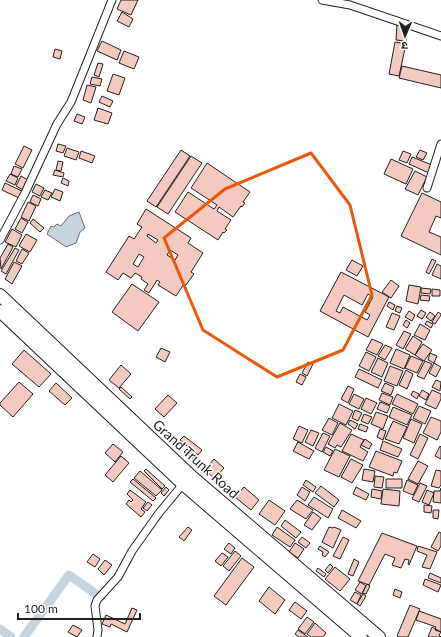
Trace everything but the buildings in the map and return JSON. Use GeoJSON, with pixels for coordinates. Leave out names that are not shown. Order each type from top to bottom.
{"type":"FeatureCollection","features":[{"type":"Feature","properties":{"kind":"highway","name":"Grand Trunk Road"},"geometry":{"type":"LineString","coordinates":[[0,295],[81,380]]}},
{"type":"Feature","properties":{"kind":"highway","name":"Grand Trunk Road"},"geometry":{"type":"LineString","coordinates":[[0,310],[81,380],[158,453],[183,484],[284,563]]}},
{"type":"Feature","properties":{"kind":"highway","name":"Grand Trunk Road"},"geometry":{"type":"LineString","coordinates":[[158,453],[191,476],[284,563],[348,618],[379,637]]}},
{"type":"Feature","properties":{"kind":"highway","name":"Grand Trunk Road"},"geometry":{"type":"LineString","coordinates":[[348,618],[361,637]]}},
{"type":"Feature","properties":{"kind":"street"},"geometry":{"type":"LineString","coordinates":[[0,240],[25,193],[57,124],[70,102],[112,0]]}},
{"type":"Feature","properties":{"kind":"street"},"geometry":{"type":"LineString","coordinates":[[322,0],[350,5],[441,36]]}},
{"type":"Feature","properties":{"kind":"street"},"geometry":{"type":"LineString","coordinates":[[427,188],[441,144]]}},
{"type":"Feature","properties":{"kind":"street"},"geometry":{"type":"LineString","coordinates":[[97,637],[98,630],[95,606],[97,600],[118,577],[132,551],[154,520],[183,484]]}},
{"type":"Feature","properties":{"kind":"highlighted area"},"geometry":{"type":"Polygon","coordinates":[[[311,153],[350,205],[372,295],[343,350],[277,377],[203,330],[164,238],[225,189],[311,153]]]}},
{"type":"Feature","properties":{"kind":"shaded area"},"geometry":{"type":"Polygon","coordinates":[[[79,212],[85,228],[80,232],[76,243],[66,247],[47,234],[51,226],[54,227],[57,224],[61,226],[69,216],[79,212]]]}},
{"type":"Feature","properties":{"kind":"waterway"},"geometry":{"type":"LineString","coordinates":[[24,637],[69,575],[96,594]]}},
{"type":"Feature","properties":{"kind":"waterway"},"geometry":{"type":"LineString","coordinates":[[0,629],[11,637]]}}]}
